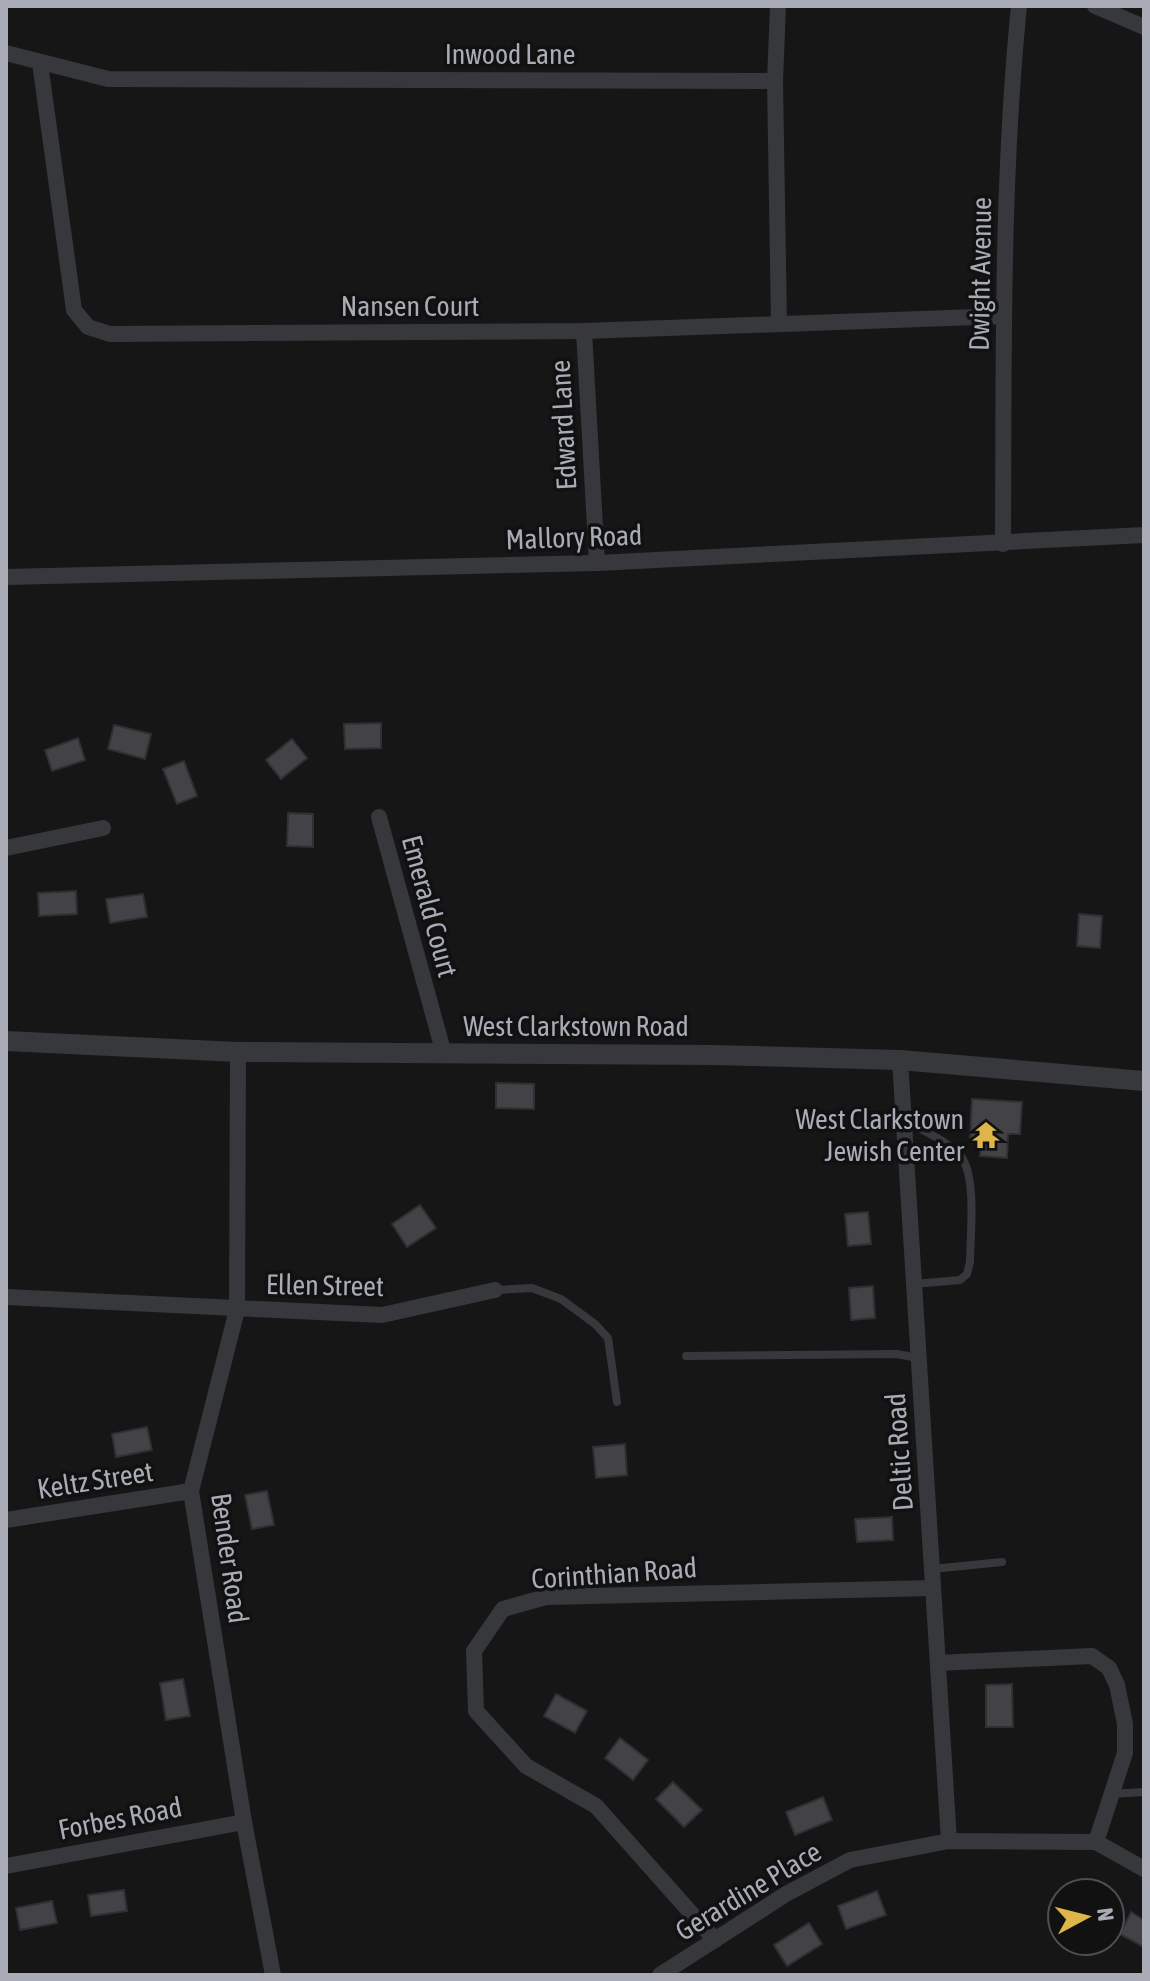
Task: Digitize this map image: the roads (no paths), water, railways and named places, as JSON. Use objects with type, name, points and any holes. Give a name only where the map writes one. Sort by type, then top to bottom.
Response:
[{"type":"street","points":[[778,6],[775,81],[779,323]]},
{"type":"street","name":"Dwight Avenue","points":[[1003,544],[1004,316],[1011,90],[1019,6]]},
{"type":"street","points":[[1095,6],[1144,27]]},
{"type":"street","name":"Inwood Lane","points":[[6,53],[108,79],[775,81]]},
{"type":"street","name":"Nansen Court","points":[[40,63],[74,310],[88,327],[110,334],[584,331],[1004,316]]},
{"type":"street","name":"Edward Lane","points":[[584,331],[597,563]]},
{"type":"street","name":"Mallory Road","points":[[6,577],[597,563],[1144,535]]},
{"type":"street","name":"Emerald Court","points":[[379,817],[444,1054]]},
{"type":"street","points":[[6,848],[103,828]]},
{"type":"street","name":"West Clarkstown Road","points":[[6,1041],[238,1052],[713,1055],[900,1060],[1144,1081]]},
{"type":"street","name":"Bender Road","points":[[238,1052],[237,1310],[191,1491],[244,1822],[273,1975]]},
{"type":"street","name":"Deltic Road","points":[[900,1060],[949,1841]]},
{"type":"street","name":"Ellen Street","points":[[6,1297],[382,1315],[495,1290]]},
{"type":"street","name":"Keltz Street","points":[[6,1520],[191,1491]]},
{"type":"street","name":"Corinthian Road","points":[[715,1940],[596,1806],[526,1766],[476,1711],[474,1651],[503,1609],[546,1597],[933,1588]]},
{"type":"street","points":[[938,1663],[1092,1656],[1109,1668],[1117,1685],[1125,1724],[1125,1753],[1096,1842]]},
{"type":"street","name":"Forbes Road","points":[[6,1866],[244,1822]]},
{"type":"street","name":"Gerardine Place","points":[[660,1975],[786,1894],[850,1860],[949,1841],[1096,1842],[1144,1869]]},
{"type":"lane","points":[[904,1120],[960,1154],[970,1187],[970,1262],[967,1274],[960,1280],[914,1284]]},
{"type":"lane","name":"Ellen Street","points":[[495,1290],[532,1288],[561,1299],[595,1324],[608,1338],[617,1402]]},
{"type":"lane","points":[[686,1356],[897,1354],[919,1359]]},
{"type":"lane","points":[[932,1569],[1002,1562]]},
{"type":"lane","points":[[1110,1794],[1144,1792]]},
{"type":"place","name":"West Clarkstown Jewish Center","points":[[986,1135]]}]
